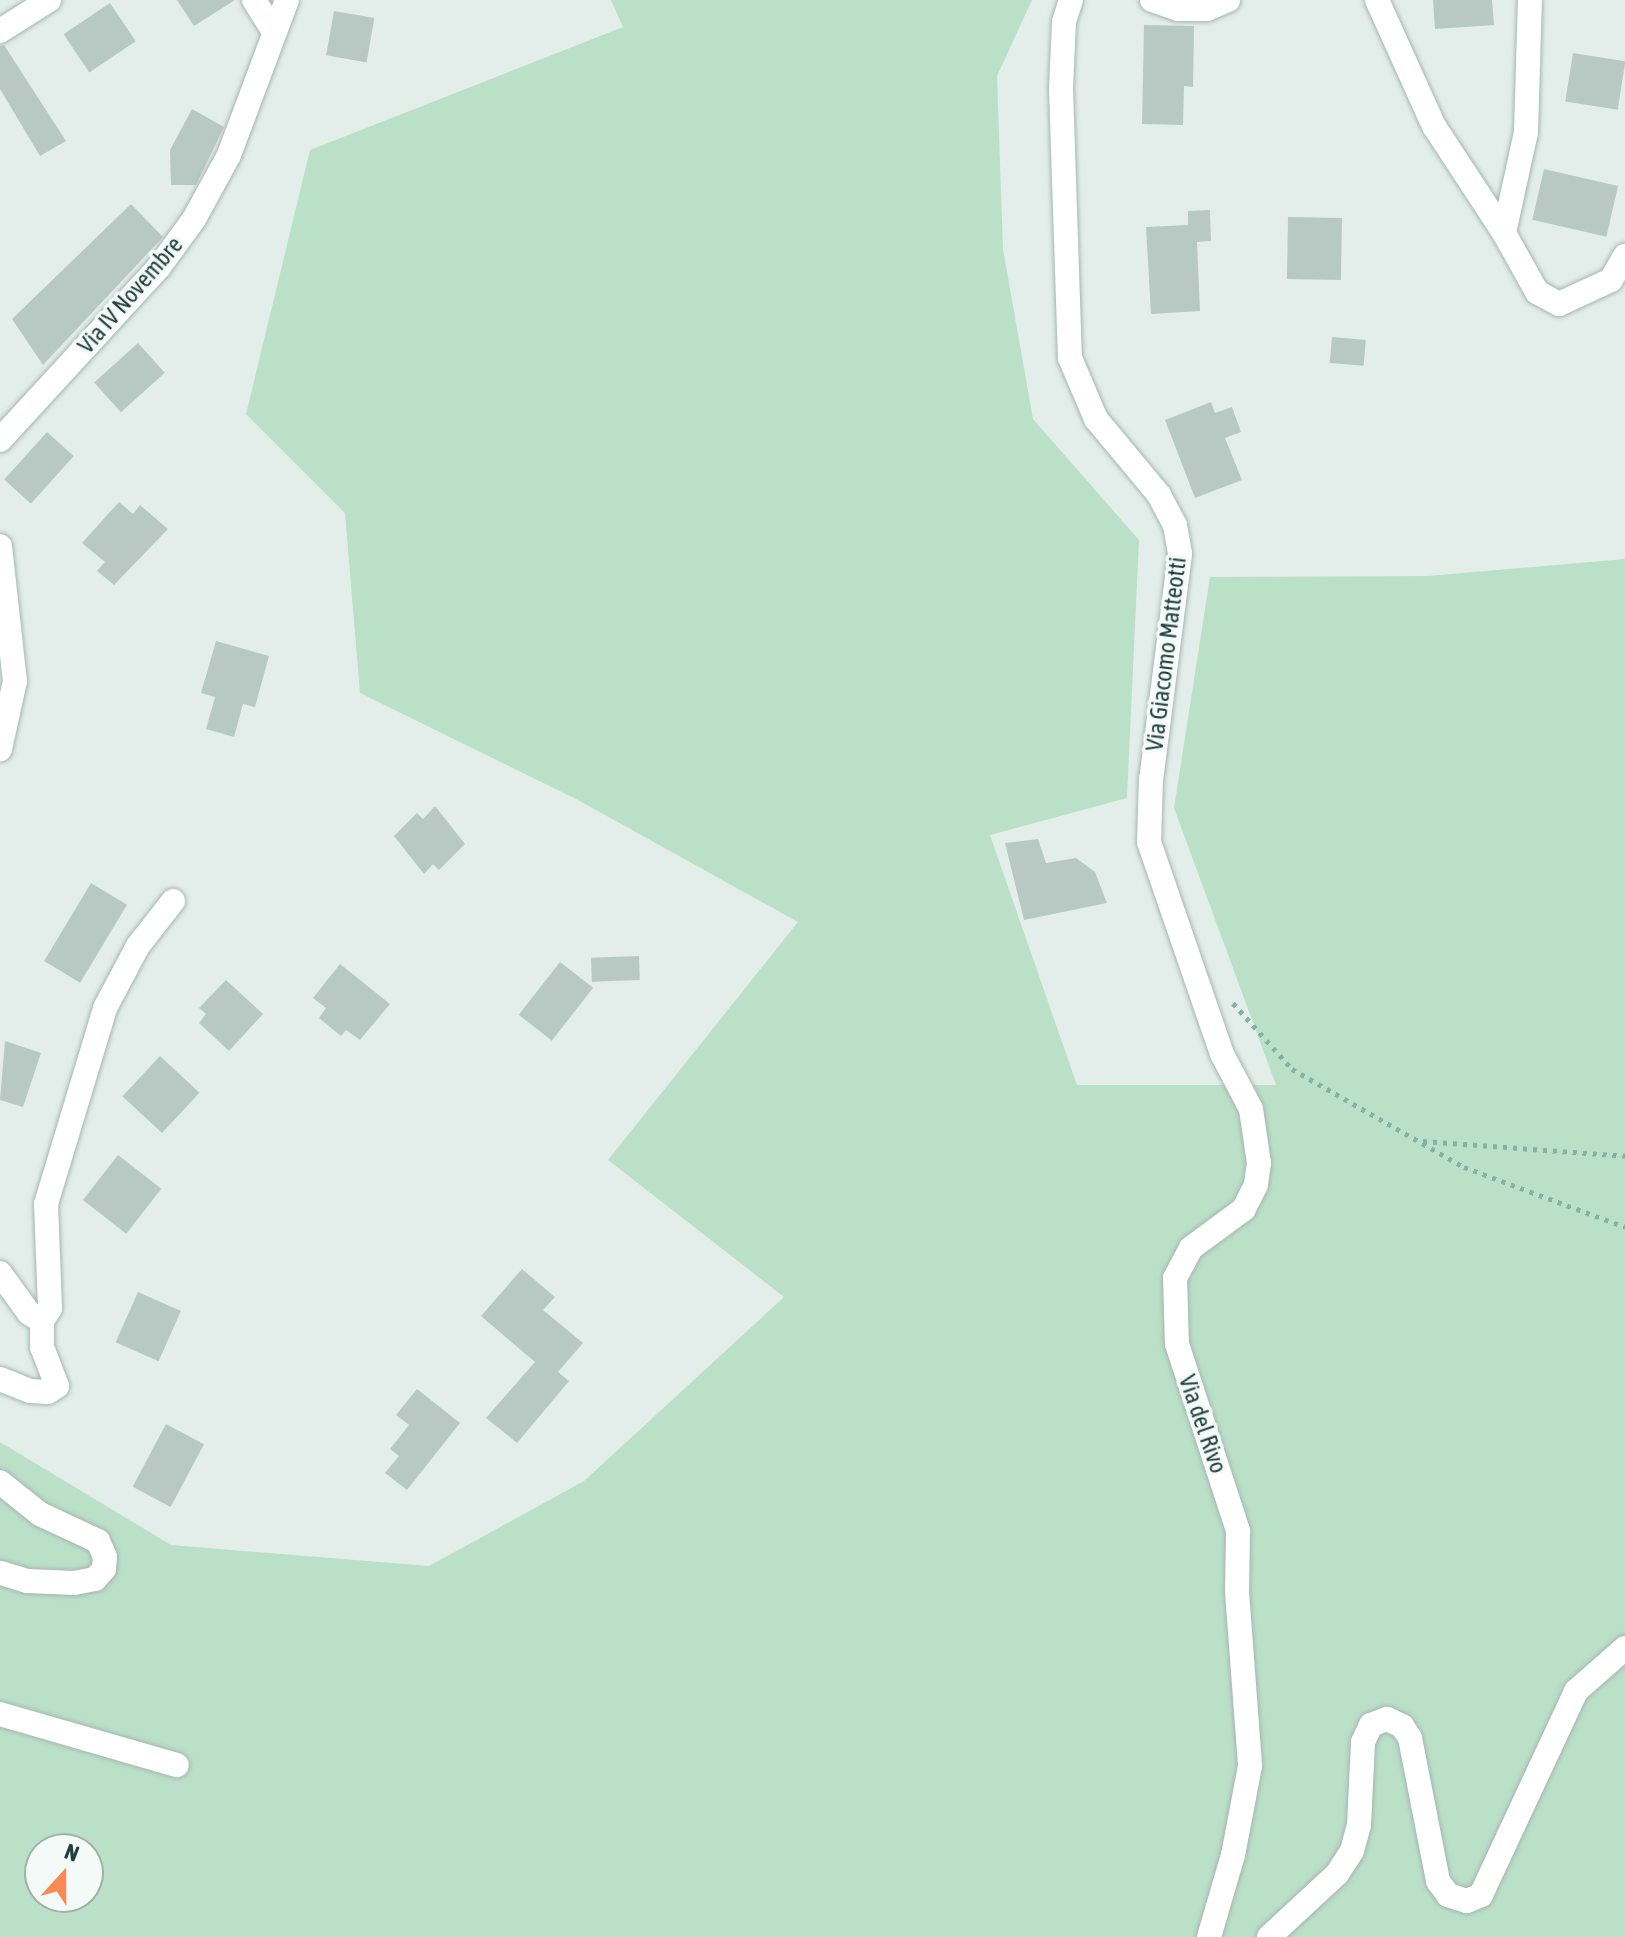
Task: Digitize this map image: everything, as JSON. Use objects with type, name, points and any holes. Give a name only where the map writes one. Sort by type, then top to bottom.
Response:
[{"type":"street","points":[[0,31],[49,0]]},
{"type":"street","points":[[254,0],[273,31]]},
{"type":"street","name":"Via IV Novembre","points":[[0,440],[159,267],[194,219],[229,155],[287,0]]},
{"type":"street","name":"Via Giacomo Matteotti","points":[[1071,0],[1064,22],[1061,89],[1070,358],[1096,419],[1159,495],[1175,525],[1180,554],[1151,779],[1149,842],[1188,951]]},
{"type":"street","points":[[1152,0],[1193,9],[1228,0]]},
{"type":"street","points":[[1377,0],[1434,126],[1504,233],[1537,292],[1559,304],[1611,280],[1625,256]]},
{"type":"street","points":[[1504,233],[1526,132],[1530,0]]},
{"type":"street","points":[[0,546],[15,681],[0,749]]},
{"type":"street","points":[[0,1379],[30,1391],[48,1392],[57,1386],[42,1347],[42,1321],[50,1308],[46,1204],[105,1008],[138,946],[173,901]]},
{"type":"street","name":"Via del Rivo","points":[[1188,951],[1222,1054],[1251,1109],[1259,1163],[1256,1185],[1244,1209],[1191,1248],[1175,1278],[1177,1344],[1238,1531],[1237,1592],[1250,1766],[1233,1855],[1209,1937]]},
{"type":"street","points":[[0,1273],[29,1313],[42,1321]]},
{"type":"street","points":[[0,1482],[40,1514],[98,1541],[105,1557],[104,1569],[95,1579],[75,1583],[27,1581],[0,1573]]},
{"type":"street","points":[[1269,1937],[1337,1874],[1352,1851],[1359,1825],[1363,1742],[1371,1725],[1387,1719],[1402,1726],[1410,1738],[1438,1881],[1448,1895],[1467,1901],[1481,1895],[1576,1691],[1625,1648]]},
{"type":"street","points":[[0,1714],[177,1765]]},
{"type":"path","points":[[1229,998],[1292,1069],[1464,1167],[1625,1227]]},
{"type":"path","points":[[1419,1141],[1625,1156]]},
{"type":"green space","points":[[611,0],[1032,0],[997,76],[1003,249],[1033,419],[1139,540],[1127,798],[990,835],[1077,1085],[1276,1085],[1174,808],[1210,577],[1428,576],[1625,559],[1625,1937],[0,1937],[0,1442],[171,1545],[429,1566],[584,1481],[784,1297],[608,1160],[798,922],[578,800],[360,693],[345,513],[246,414],[310,150],[623,27]]},
{"type":"building","points":[[177,0],[235,0],[194,26]]},
{"type":"building","points":[[1433,0],[1492,0],[1494,25],[1435,29]]},
{"type":"building","points":[[110,3],[136,41],[89,72],[64,34]]},
{"type":"building","points":[[334,11],[374,18],[367,62],[326,55]]},
{"type":"building","points":[[1144,25],[1194,26],[1193,87],[1184,86],[1183,125],[1142,124]]},
{"type":"building","points":[[4,45],[66,141],[40,156],[0,89],[0,46]]},
{"type":"building","points":[[1573,53],[1625,61],[1618,110],[1565,101]]},
{"type":"building","points":[[192,109],[224,127],[196,185],[171,185],[170,150]]},
{"type":"building","points":[[1544,169],[1618,186],[1606,237],[1532,220]]},
{"type":"building","points":[[131,204],[163,237],[43,365],[12,319]]},
{"type":"building","points":[[1210,210],[1211,241],[1197,242],[1200,311],[1151,314],[1146,227],[1188,225],[1188,211]]},
{"type":"building","points":[[1288,217],[1342,218],[1341,280],[1287,279]]},
{"type":"building","points":[[1332,337],[1366,340],[1364,366],[1330,363]]},
{"type":"building","points":[[138,343],[165,373],[121,412],[94,382]]},
{"type":"building","points":[[1211,402],[1215,413],[1232,407],[1241,432],[1225,438],[1242,480],[1195,498],[1165,420]]},
{"type":"building","points":[[47,432],[74,456],[31,504],[4,480]]},
{"type":"building","points":[[119,502],[133,514],[140,505],[168,529],[114,585],[97,571],[105,562],[82,543]]},
{"type":"building","points":[[216,641],[269,656],[255,707],[243,704],[234,737],[206,729],[215,697],[201,693]]},
{"type":"building","points":[[435,806],[465,844],[439,870],[433,864],[424,874],[394,836],[417,813],[423,819]]},
{"type":"building","points":[[1038,839],[1046,863],[1076,858],[1095,872],[1107,903],[1024,920],[1005,843]]},
{"type":"building","points":[[91,883],[127,905],[80,983],[44,961]]},
{"type":"building","points":[[639,956],[640,980],[592,982],[591,958]]},
{"type":"building","points":[[560,962],[593,988],[552,1041],[519,1015]]},
{"type":"building","points":[[340,964],[390,1004],[360,1040],[346,1030],[341,1036],[319,1018],[326,1008],[313,998]]},
{"type":"building","points":[[226,980],[263,1014],[229,1051],[199,1023],[206,1014],[199,1008]]},
{"type":"building","points":[[5,1041],[41,1053],[23,1107],[0,1100]]},
{"type":"building","points":[[160,1056],[199,1093],[162,1133],[122,1096]]},
{"type":"building","points":[[118,1155],[161,1189],[126,1234],[83,1200]]},
{"type":"building","points":[[522,1269],[555,1297],[543,1310],[583,1343],[558,1372],[569,1381],[517,1443],[486,1418],[535,1362],[481,1316]]},
{"type":"building","points":[[138,1292],[181,1311],[159,1361],[116,1342]]},
{"type":"building","points":[[417,1389],[460,1423],[407,1490],[385,1473],[399,1456],[390,1449],[409,1425],[396,1415]]},
{"type":"building","points":[[166,1424],[204,1444],[171,1507],[133,1487]]}]
